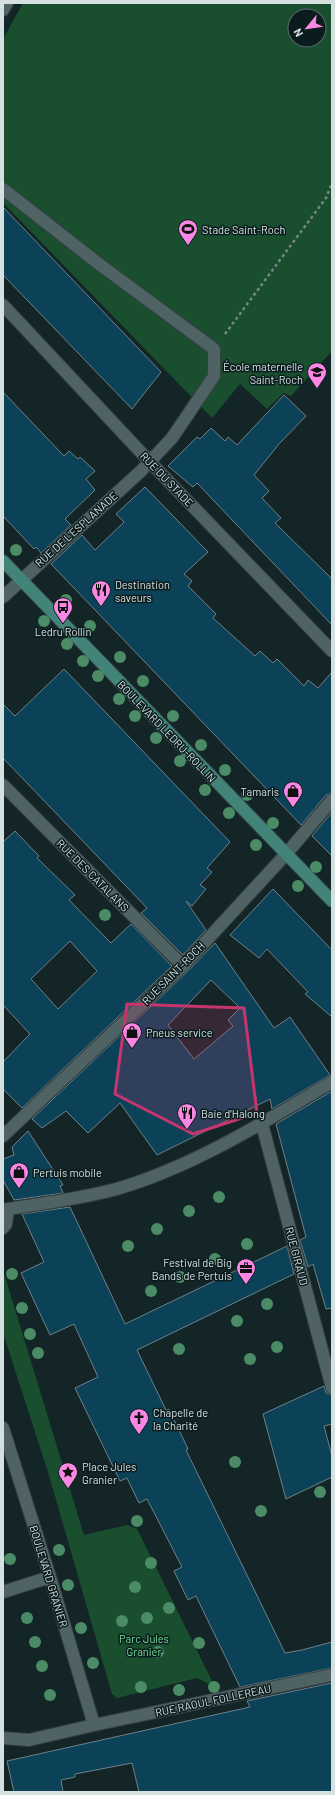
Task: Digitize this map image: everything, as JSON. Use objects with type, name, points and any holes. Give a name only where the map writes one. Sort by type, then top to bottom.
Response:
[{"type":"main road","name":"BOULEVARD LEDRU-ROLLIN","points":[[3,561],[332,901]]},
{"type":"street","points":[[3,10],[7,3]]},
{"type":"street","points":[[3,189],[99,264],[214,349]]},
{"type":"street","name":"RUE DU STADE","points":[[3,306],[150,462],[332,651]]},
{"type":"street","name":"RUE DE L'ESPLANADE","points":[[3,597],[150,462],[172,438],[214,376],[214,349]]},
{"type":"street","name":"RUE DES CATALANS","points":[[3,785],[183,966]]},
{"type":"street","name":"RUE SAINT-ROCH","points":[[3,1136],[183,966],[287,853],[332,800]]},
{"type":"street","points":[[3,1228],[6,1224],[5,1209],[94,1195],[144,1180],[189,1161],[262,1124],[332,1082]]},
{"type":"street","name":"RUE GIRAUD","points":[[262,1124],[332,1388]]},
{"type":"street","name":"BOULEVARD GRANIER","points":[[3,1428],[50,1576],[94,1725]]},
{"type":"street","points":[[3,1592],[50,1576]]},
{"type":"street","name":"RUE RAOUL FOLLEREAU","points":[[94,1725],[332,1675]]},
{"type":"street","points":[[3,1738],[28,1740],[94,1725]]},
{"type":"path","points":[[214,349],[326,198],[332,183]]},
{"type":"highlighted area","points":[[127,1004],[244,1008],[257,1113],[193,1134],[115,1094]]},
{"type":"green space","name":"Stade Saint-Roch","points":[[23,3],[332,3],[332,351],[291,396],[284,393],[267,409],[240,384],[212,418],[3,203],[3,39]]},
{"type":"green space","name":"Parc Jules Granier","points":[[3,1270],[84,1535],[127,1525],[137,1529],[215,1687],[197,1678],[117,1698],[112,1694],[48,1472],[3,1333]]},
{"type":"building","points":[[3,207],[161,372],[132,409],[3,275]]},
{"type":"building","points":[[3,392],[64,456],[69,451],[78,459],[80,457],[95,471],[86,479],[95,490],[65,519],[71,525],[41,553],[36,547],[34,549],[3,516]]},
{"type":"building","points":[[284,395],[306,416],[279,444],[254,475],[269,491],[262,498],[281,518],[275,523],[332,579],[332,625],[197,483],[193,487],[168,466],[197,437],[200,439],[211,428],[225,441],[228,437],[237,445]]},
{"type":"building","points":[[145,487],[208,552],[184,574],[192,581],[188,586],[216,614],[213,618],[255,656],[260,651],[273,663],[277,659],[304,686],[308,680],[318,688],[332,672],[332,793],[326,795],[301,825],[51,564],[82,535],[95,550],[124,522],[116,514]]},
{"type":"building","points":[[64,669],[230,842],[207,868],[212,872],[200,885],[206,889],[192,906],[186,901],[206,930],[183,955],[141,913],[147,908],[3,758],[3,704],[15,716]]},
{"type":"building","points":[[332,812],[332,856],[312,836]]},
{"type":"building","points":[[15,831],[39,856],[37,858],[75,895],[69,900],[111,943],[131,924],[172,966],[22,1108],[3,1089],[3,1062],[30,1034],[3,1005],[3,842]],"holes":[[[70,941],[97,971],[58,1009],[31,979]]]},
{"type":"building","points":[[273,889],[332,950],[332,1017],[305,994],[308,992],[267,949],[259,958],[230,935]]},
{"type":"building","points":[[215,943],[274,1028],[290,1017],[330,1075],[272,1109],[270,1099],[157,1155],[120,1103],[88,1133],[66,1111],[42,1128],[32,1119],[188,971]],"holes":[[[211,980],[240,1008],[228,1020],[233,1026],[194,1059],[168,1025]]]},
{"type":"building","points":[[332,1091],[332,1308],[326,1309],[313,1264],[308,1267],[300,1240],[306,1237],[276,1124]]},
{"type":"building","points":[[28,1131],[63,1185],[60,1186],[63,1193],[14,1200],[3,1180],[3,1159],[14,1155],[12,1147]]},
{"type":"building","points":[[70,1207],[125,1324],[287,1246],[294,1274],[137,1350],[166,1410],[169,1409],[188,1449],[186,1450],[285,1653],[332,1642],[332,1668],[240,1687],[196,1596],[188,1600],[174,1571],[182,1567],[147,1499],[139,1503],[127,1478],[120,1481],[75,1388],[98,1377],[74,1324],[50,1335],[21,1273],[44,1262],[22,1214]]},
{"type":"building","points":[[324,1386],[326,1393],[332,1395],[332,1424],[324,1426],[332,1456],[332,1477],[286,1499],[263,1414]]},
{"type":"building","points":[[332,1683],[332,1792],[139,1792],[132,1763],[75,1774],[75,1777],[61,1780],[63,1792],[14,1792],[7,1761],[250,1707],[247,1701]]},
{"type":"place","name":"Stade Saint-Roch","points":[[188,246]]},
{"type":"place","name":"École maternelle Saint-Roch","points":[[317,389]]},
{"type":"place","name":"Destination saveurs","points":[[101,607]]},
{"type":"place","name":"Ledru Rollin","points":[[63,624]]},
{"type":"place","name":"Tamaris","points":[[293,808]]},
{"type":"place","name":"Pneus service","points":[[132,1049]]},
{"type":"place","name":"Baie d'Halong","points":[[187,1130]]},
{"type":"place","name":"Pertuis mobile","points":[[19,1189]]},
{"type":"place","name":"Festival de Big Bands de Pertuis","points":[[246,1285]]},
{"type":"place","name":"Chapelle de la Charité","points":[[139,1435]]},
{"type":"place","name":"Place Jules Granier","points":[[68,1489]]}]
